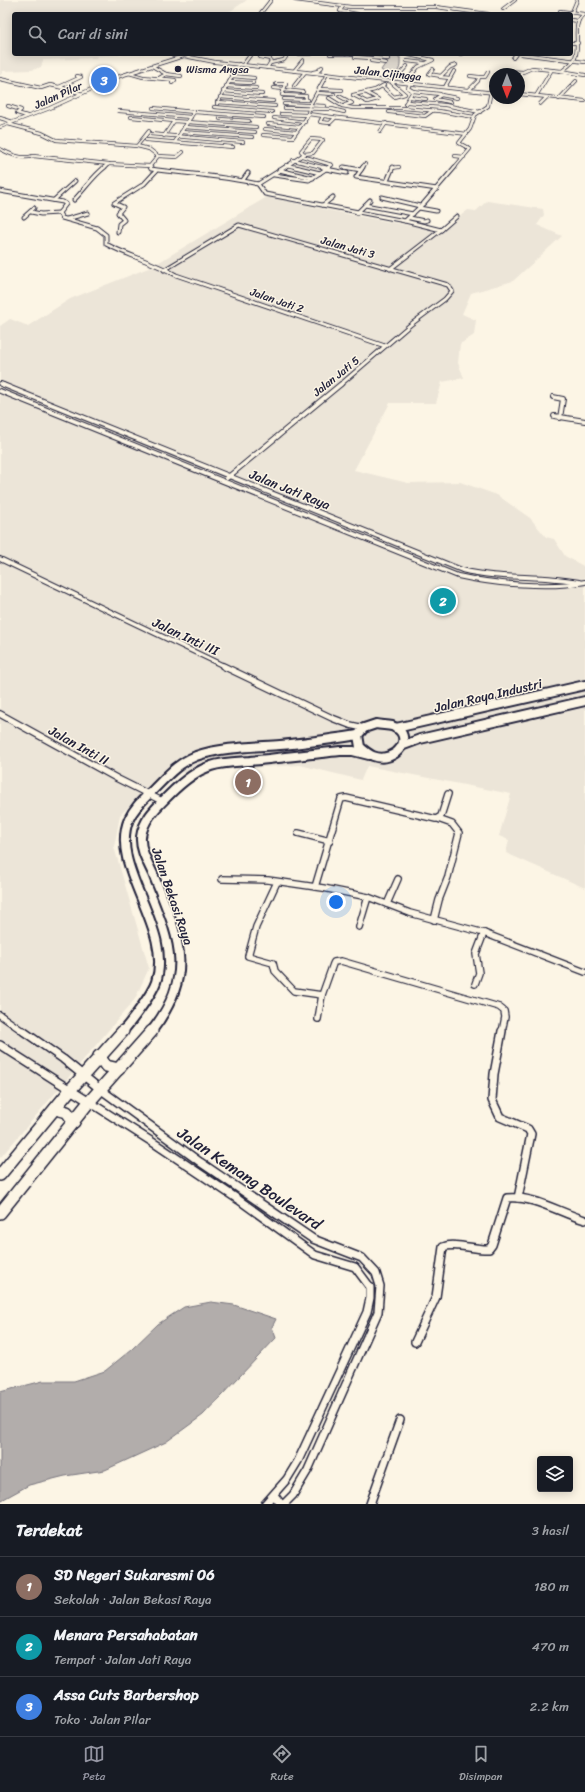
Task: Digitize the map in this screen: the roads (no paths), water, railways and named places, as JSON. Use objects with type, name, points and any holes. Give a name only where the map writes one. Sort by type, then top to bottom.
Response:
[{"type":"main road","name":"Jalan Raya Industri","points":[[396,728],[585,685]]},
{"type":"main road","name":"Jalan Raya Industri","points":[[404,745],[420,738],[585,701]]},
{"type":"main road","points":[[0,1175],[71,1089],[131,1022],[156,983],[159,968],[158,942],[125,854],[124,844],[124,833],[128,820],[149,794],[185,761],[202,755],[230,750],[330,740],[358,735],[364,728],[376,724],[384,724],[396,728],[404,739],[404,745],[396,754],[376,757],[369,755],[360,747],[358,735]]},
{"type":"main road","name":"Jalan Bekasi Raya","points":[[0,1213],[100,1089],[161,1020],[172,1001],[180,972],[180,958],[175,935],[141,840],[145,822],[162,801],[193,774],[204,767],[217,764],[340,751],[353,751],[369,755]]},
{"type":"main road","points":[[100,1056],[106,1066],[119,1069]]},
{"type":"main road","points":[[55,1109],[68,1111],[74,1122]]},
{"type":"street","points":[[262,12],[271,0]]},
{"type":"street","points":[[294,0],[343,6],[442,8],[467,12]]},
{"type":"street","points":[[503,9],[515,0]]},
{"type":"street","points":[[560,11],[572,12],[577,0]]},
{"type":"street","points":[[343,6],[340,11],[346,12]]},
{"type":"street","points":[[439,12],[442,8]]},
{"type":"street","points":[[573,12],[585,14]]},
{"type":"street","points":[[561,71],[574,61],[578,43],[576,29],[578,21],[582,15],[585,14]]},
{"type":"street","points":[[573,20],[578,21]]},
{"type":"street","points":[[573,43],[578,43]]},
{"type":"street","name":"Jalan Cijingga","points":[[184,56],[215,62],[489,92]]},
{"type":"street","name":"Jalan Pilar","points":[[0,126],[28,116],[129,73],[184,56]]},
{"type":"street","points":[[243,65],[250,56]]},
{"type":"street","points":[[355,56],[357,58],[388,59]]},
{"type":"street","points":[[409,78],[418,67],[433,59],[415,56]]},
{"type":"street","points":[[536,56],[585,62]]},
{"type":"street","points":[[260,57],[270,59],[271,63]]},
{"type":"street","points":[[267,68],[271,63],[284,60],[286,57]]},
{"type":"street","points":[[369,59],[386,64]]},
{"type":"street","points":[[294,71],[303,60]]},
{"type":"street","points":[[407,61],[425,63]]},
{"type":"street","points":[[211,113],[239,64]]},
{"type":"street","points":[[441,76],[450,67],[456,65]]},
{"type":"street","points":[[152,66],[166,74],[181,76]]},
{"type":"street","points":[[397,78],[407,66],[418,67]]},
{"type":"street","points":[[311,72],[318,71],[322,67]]},
{"type":"street","points":[[525,71],[532,68],[585,75]]},
{"type":"street","points":[[525,78],[532,68]]},
{"type":"street","points":[[434,69],[429,74],[450,78]]},
{"type":"street","points":[[445,87],[454,71]]},
{"type":"street","points":[[536,96],[551,71]]},
{"type":"street","points":[[294,86],[305,72]]},
{"type":"street","points":[[470,76],[484,77],[488,72]]},
{"type":"street","points":[[129,73],[143,77],[175,80],[172,83]]},
{"type":"street","points":[[159,78],[166,74]]},
{"type":"street","points":[[263,135],[292,138],[308,115],[310,105],[327,74]]},
{"type":"street","points":[[59,87],[81,77],[77,76]]},
{"type":"street","points":[[232,76],[254,78]]},
{"type":"street","points":[[469,90],[478,81],[479,77]]},
{"type":"street","points":[[0,79],[42,88],[50,85],[80,93]]},
{"type":"street","points":[[364,92],[378,99],[367,102],[354,95],[396,81]]},
{"type":"street","points":[[559,99],[576,81]]},
{"type":"street","points":[[229,82],[253,83]]},
{"type":"street","points":[[382,86],[394,97],[405,94],[392,83]]},
{"type":"street","points":[[410,83],[408,88],[413,91],[457,98]]},
{"type":"street","points":[[276,84],[286,84],[282,95],[306,96],[306,100]]},
{"type":"street","points":[[226,86],[256,88]]},
{"type":"street","points":[[273,88],[303,92]]},
{"type":"street","points":[[319,89],[342,90]]},
{"type":"street","points":[[224,91],[262,94]]},
{"type":"street","points":[[400,113],[413,91]]},
{"type":"street","points":[[317,93],[334,94]]},
{"type":"street","points":[[441,95],[435,100],[455,103]]},
{"type":"street","points":[[525,95],[585,101]]},
{"type":"street","points":[[339,96],[352,103],[342,106]]},
{"type":"street","points":[[220,97],[273,100]]},
{"type":"street","points":[[410,97],[426,99]]},
{"type":"street","points":[[540,104],[547,97]]},
{"type":"street","points":[[328,98],[342,106],[355,108],[379,105],[439,111],[474,117]]},
{"type":"street","points":[[284,99],[313,100]]},
{"type":"street","points":[[218,102],[275,106]]},
{"type":"street","points":[[407,102],[443,105],[480,112]]},
{"type":"street","points":[[284,104],[325,106]]},
{"type":"street","points":[[454,144],[459,143],[467,134],[474,117],[490,104]]},
{"type":"street","points":[[439,111],[443,105]]},
{"type":"street","points":[[8,106],[21,110],[17,113],[28,116]]},
{"type":"street","points":[[214,107],[272,112]]},
{"type":"street","points":[[153,108],[264,117]]},
{"type":"street","points":[[286,114],[286,109],[330,109],[344,112]]},
{"type":"street","points":[[119,111],[191,117]]},
{"type":"street","points":[[389,112],[425,116],[432,111]]},
{"type":"street","points":[[175,142],[194,112]]},
{"type":"street","points":[[217,124],[223,114]]},
{"type":"street","points":[[281,114],[323,116],[386,123],[423,130],[467,134]]},
{"type":"street","points":[[246,126],[252,116]]},
{"type":"street","points":[[323,116],[320,122],[330,123],[335,118]]},
{"type":"street","points":[[131,117],[256,127]]},
{"type":"street","points":[[0,118],[13,122]]},
{"type":"street","points":[[274,118],[304,122]]},
{"type":"street","points":[[220,119],[249,121]]},
{"type":"street","points":[[276,136],[285,120]]},
{"type":"street","points":[[164,136],[174,121]]},
{"type":"street","points":[[380,132],[386,123]]},
{"type":"street","points":[[8,124],[42,133],[56,140],[137,146],[149,149],[158,156],[177,157],[183,152]]},
{"type":"street","points":[[268,124],[300,127]]},
{"type":"street","points":[[184,127],[255,132]]},
{"type":"street","points":[[265,129],[296,132]]},
{"type":"street","points":[[181,132],[252,137]]},
{"type":"street","points":[[137,146],[150,133],[164,136],[243,142]]},
{"type":"street","points":[[258,184],[274,175],[302,154],[313,153],[323,140],[311,139],[301,150],[302,154]]},
{"type":"street","points":[[146,140],[233,146]]},
{"type":"street","points":[[406,221],[437,189],[454,167],[470,150],[459,143]]},
{"type":"street","points":[[0,149],[13,155],[27,158],[33,156],[109,164],[150,166],[150,169],[156,170],[243,180],[258,184],[265,194],[357,213],[406,221],[442,230]]},
{"type":"street","points":[[302,154],[331,164]]},
{"type":"street","points":[[150,166],[158,156]]},
{"type":"street","points":[[455,156],[464,157]]},
{"type":"street","points":[[294,160],[347,173]]},
{"type":"street","points":[[274,175],[305,180],[313,178],[331,164],[336,162]]},
{"type":"street","points":[[74,200],[90,185],[97,173],[109,164]]},
{"type":"street","points":[[365,164],[356,177],[437,189]]},
{"type":"street","points":[[286,165],[320,173]]},
{"type":"street","points":[[343,167],[360,170]]},
{"type":"street","points":[[387,181],[393,167],[399,167]]},
{"type":"street","points":[[118,232],[120,224],[124,220],[118,213],[123,207],[114,204],[144,184],[156,170]]},
{"type":"street","points":[[280,170],[313,178]]},
{"type":"street","points":[[243,180],[248,173]]},
{"type":"street","points":[[54,200],[75,181]]},
{"type":"street","points":[[0,191],[54,200],[66,204],[59,213],[41,214],[31,212]]},
{"type":"street","points":[[323,205],[333,197]]},
{"type":"street","points":[[382,197],[436,212]]},
{"type":"street","points":[[357,213],[370,200]]},
{"type":"street","points":[[344,210],[349,205]]},
{"type":"street","points":[[365,205],[413,214]]},
{"type":"street","points":[[24,217],[34,208]]},
{"type":"street","points":[[59,213],[64,219],[82,216],[88,212]]},
{"type":"street","points":[[390,269],[442,230],[457,216]]},
{"type":"street","points":[[410,218],[424,221],[427,220]]},
{"type":"street","name":"Jalan Jati 2","points":[[64,219],[97,228],[104,233],[105,242],[107,245],[160,266],[164,270],[176,275],[385,346]]},
{"type":"street","name":"Jalan Jati 3","points":[[164,270],[239,225],[448,285],[451,288]]},
{"type":"street","name":"Jalan Jati 5","points":[[223,482],[297,419],[356,372],[385,346],[445,299],[452,291],[451,288]]},
{"type":"street","name":"Jalan Jati Raya","points":[[0,384],[462,570],[485,576],[563,578],[585,582]]},
{"type":"street","name":"Jalan Jati Raya","points":[[0,391],[458,576],[486,582],[569,585],[580,582]]},
{"type":"street","points":[[553,397],[563,399],[560,418]]},
{"type":"street","points":[[554,416],[585,421]]},
{"type":"street","points":[[133,446],[140,440]]},
{"type":"street","name":"Jalan Inti III","points":[[0,559],[332,718],[350,725],[364,728]]},
{"type":"street","points":[[508,577],[510,583]]},
{"type":"street","name":"Jalan Inti II","points":[[0,714],[162,801]]},
{"type":"street","points":[[438,819],[441,816],[448,794]]},
{"type":"street","points":[[315,887],[330,841],[336,812],[341,799],[343,798],[438,819],[452,824],[459,833],[448,877],[439,900],[434,920]]},
{"type":"street","points":[[298,833],[330,841]]},
{"type":"street","points":[[222,879],[268,880],[368,897],[410,913],[484,933],[585,972]]},
{"type":"street","points":[[388,904],[398,879]]},
{"type":"street","points":[[277,882],[256,928],[248,956],[273,963],[275,971],[294,991],[322,995]]},
{"type":"street","points":[[359,927],[368,897]]},
{"type":"street","points":[[475,984],[478,973],[476,954],[484,933]]},
{"type":"street","points":[[318,1019],[322,995],[333,964],[334,962],[341,961],[450,994],[500,1007],[504,1011],[505,1018],[491,1098],[500,1117],[528,1129],[531,1134],[518,1198]]},
{"type":"street","name":"Jalan Kemang Boulevard","points":[[0,1015],[200,1162],[313,1239],[362,1258],[376,1273],[380,1286],[378,1312],[308,1470],[293,1495],[284,1504]]},
{"type":"street","name":"Jalan Kemang Boulevard","points":[[0,1045],[157,1145],[315,1255],[355,1267],[370,1287],[370,1298],[364,1319],[301,1455],[287,1479],[265,1504]]},
{"type":"street","points":[[415,1342],[436,1297],[444,1246],[448,1245],[486,1250],[489,1249],[492,1245],[507,1198],[511,1196],[585,1220]]},
{"type":"street","points":[[370,1504],[400,1420]]},
{"type":"street","points":[[274,1495],[281,1504]]},
{"type":"place","name":"Wisma Angsa","points":[[178,69]]},
{"type":"place","name":"Assa Cuts Barbershop","points":[[104,80]]},
{"type":"place","name":"Menara Persahabatan","points":[[443,601]]},
{"type":"place","name":"SD Negeri Sukaresmi 06","points":[[248,782]]}]
